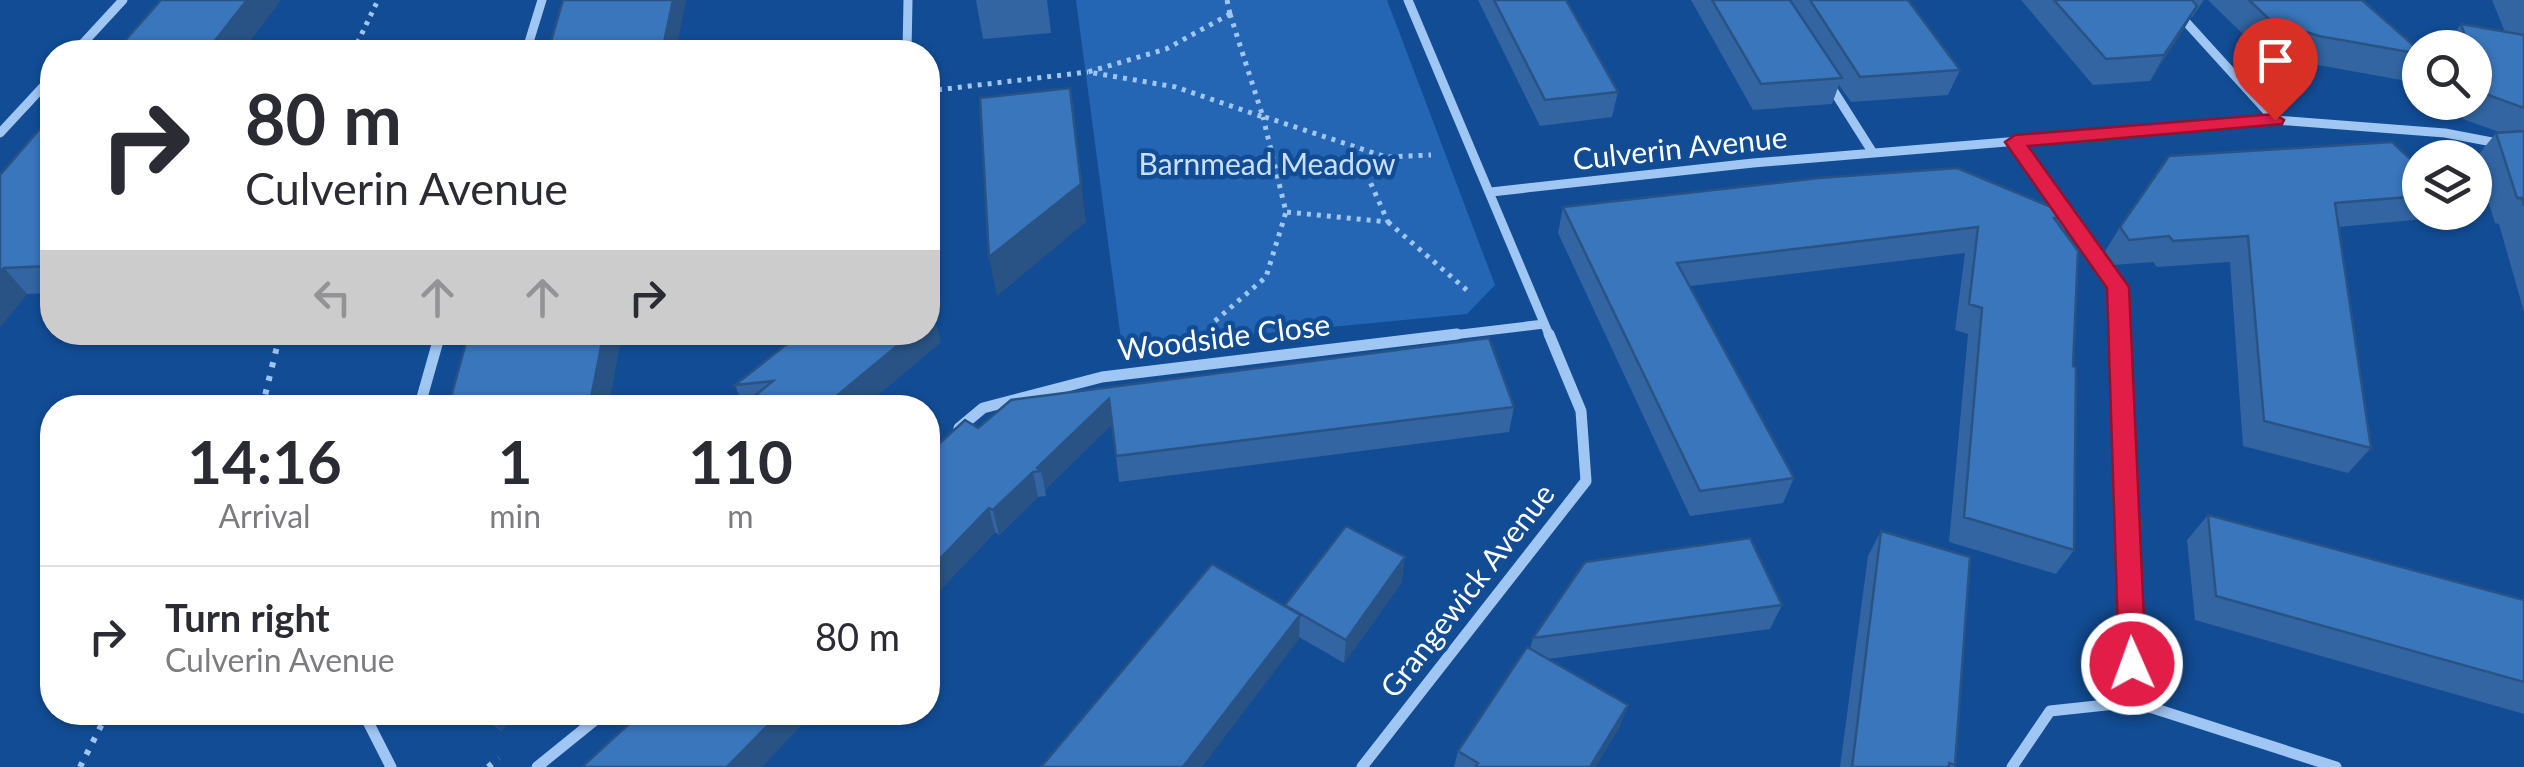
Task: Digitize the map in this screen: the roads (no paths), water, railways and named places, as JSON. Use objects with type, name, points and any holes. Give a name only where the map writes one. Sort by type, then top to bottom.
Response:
[{"type":"street","points":[[86,40],[124,0]]},
{"type":"street","points":[[530,40],[542,0]]},
{"type":"street","points":[[906,40],[908,0]]},
{"type":"street","name":"Grangewick Avenue","points":[[1362,767],[1586,482],[1581,411],[1408,0]]},
{"type":"street","points":[[2166,0],[2275,120]]},
{"type":"street","points":[[1825,76],[1874,153]]},
{"type":"street","points":[[0,133],[40,89]]},
{"type":"street","name":"Culverin Avenue","points":[[1490,192],[1874,153],[2275,120],[2445,133],[2524,148]]},
{"type":"street","points":[[2015,142],[2118,287],[2134,702]]},
{"type":"street","name":"Woodside Close","points":[[942,442],[984,408],[1102,377],[1544,324]]},
{"type":"street","points":[[422,395],[437,345]]},
{"type":"street","points":[[2012,767],[2050,711],[2134,702],[2336,767]]},
{"type":"street","points":[[370,725],[392,767]]},
{"type":"street","points":[[537,767],[589,725]]},
{"type":"park label","name":"Barnmead Meadow","points":[[1267,165]]}]
